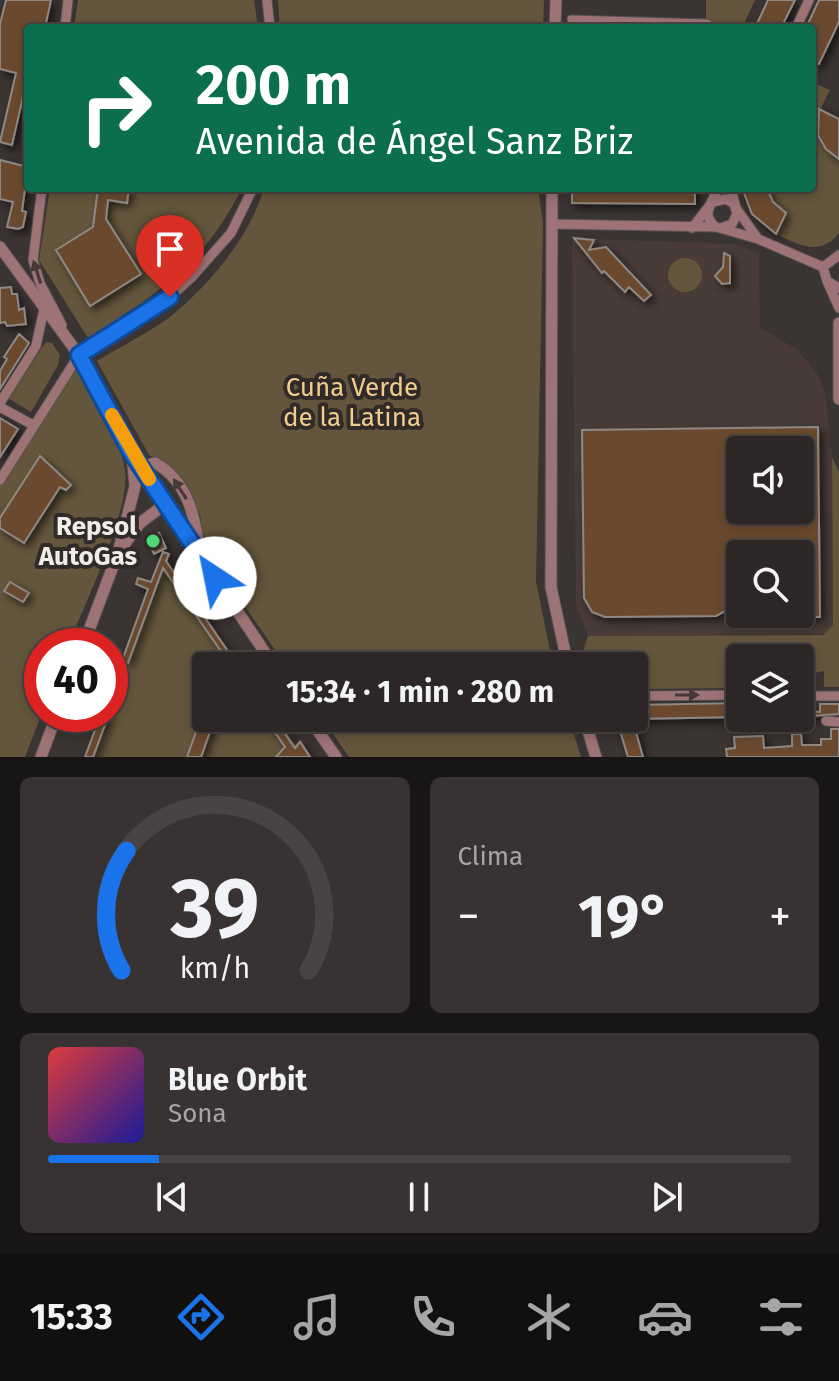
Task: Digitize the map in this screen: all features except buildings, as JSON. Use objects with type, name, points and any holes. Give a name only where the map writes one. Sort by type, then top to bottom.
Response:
[{"type":"street","points":[[65,24],[68,0]]},
{"type":"street","points":[[267,0],[270,24]]},
{"type":"street","points":[[555,24],[556,0]]},
{"type":"street","points":[[798,24],[809,0]]},
{"type":"street","points":[[571,19],[708,24]]},
{"type":"street","points":[[41,192],[33,250],[34,269],[131,452],[265,652]]},
{"type":"street","points":[[0,480],[79,355],[161,303],[191,278],[231,233],[251,192]]},
{"type":"street","points":[[552,192],[551,587],[565,652]]},
{"type":"street","points":[[716,192],[708,215],[719,228]]},
{"type":"street","points":[[719,228],[736,220],[732,192]]},
{"type":"street","points":[[687,228],[710,205],[721,199],[730,201],[758,239]]},
{"type":"street","points":[[551,224],[719,228],[758,239],[823,267]]},
{"type":"street","points":[[0,247],[71,342]]},
{"type":"street","points":[[823,267],[839,255]]},
{"type":"street","points":[[823,267],[839,308]]},
{"type":"street","points":[[827,281],[839,288]]},
{"type":"street","points":[[33,425],[0,405],[36,346],[44,309]]},
{"type":"street","points":[[839,323],[839,399]]},
{"type":"street","points":[[131,452],[135,486]]},
{"type":"street","points":[[141,467],[155,463],[166,469],[183,489],[196,519],[200,556]]},
{"type":"street","points":[[90,628],[118,553],[141,467]]},
{"type":"street","points":[[118,553],[139,524],[165,504]]},
{"type":"street","points":[[648,696],[726,695]]},
{"type":"street","points":[[814,696],[839,696]]},
{"type":"street","points":[[826,721],[839,722]]},
{"type":"street","points":[[41,757],[50,732]]},
{"type":"street","points":[[319,732],[336,757]]},
{"type":"street","points":[[588,732],[596,757]]},
{"type":"shaded area","points":[[572,238],[732,244],[759,253],[760,328],[797,349],[817,373],[825,394],[832,457],[833,625],[827,634],[588,636],[576,605]]},
{"type":"green space","points":[[78,0],[254,0],[257,24],[75,24]]},
{"type":"green space","points":[[278,0],[544,0],[543,24],[280,24]]},
{"type":"green space","points":[[706,0],[755,0],[744,24],[706,24]]},
{"type":"green space","points":[[816,84],[830,90],[821,109],[818,127],[823,144],[839,158],[839,233],[817,247],[801,245],[776,234],[786,213],[773,202],[769,192],[816,192]]},
{"type":"green space","points":[[49,192],[240,192],[195,258],[158,291],[88,338],[39,260]]},
{"type":"green space","name":"Cuña Verde de la Latina","points":[[263,192],[539,192],[543,224],[536,581],[550,652],[276,652],[206,550],[200,515],[173,469],[149,455],[97,361],[144,334],[186,303],[227,258],[249,224]]},
{"type":"green space","points":[[685,258],[697,263],[702,275],[697,287],[685,292],[673,287],[668,275],[673,263]]},
{"type":"green space","points":[[46,342],[52,343],[60,355],[58,365],[31,412],[8,398]]},
{"type":"green space","points":[[73,364],[117,442],[125,470],[125,487],[114,532],[76,628],[24,628],[24,732],[35,732],[25,757],[0,757],[0,480]]},
{"type":"green space","points":[[832,457],[839,472],[839,687],[824,687],[824,671],[814,673],[814,644],[726,644],[726,688],[648,689],[648,652],[583,651],[588,636],[823,635],[833,625]]},
{"type":"green space","points":[[159,561],[167,561],[230,652],[192,652],[192,732],[287,732],[295,744],[301,740],[312,757],[85,757],[94,732],[128,732],[128,643]]},
{"type":"green space","points":[[332,732],[573,732],[581,757],[349,757]]},
{"type":"slow traffic","points":[[112,415],[149,479]]},
{"type":"place","name":"Repsol AutoGas","points":[[153,541]]},
{"type":"route","points":[[170,297],[79,355],[131,452],[215,578]]}]
